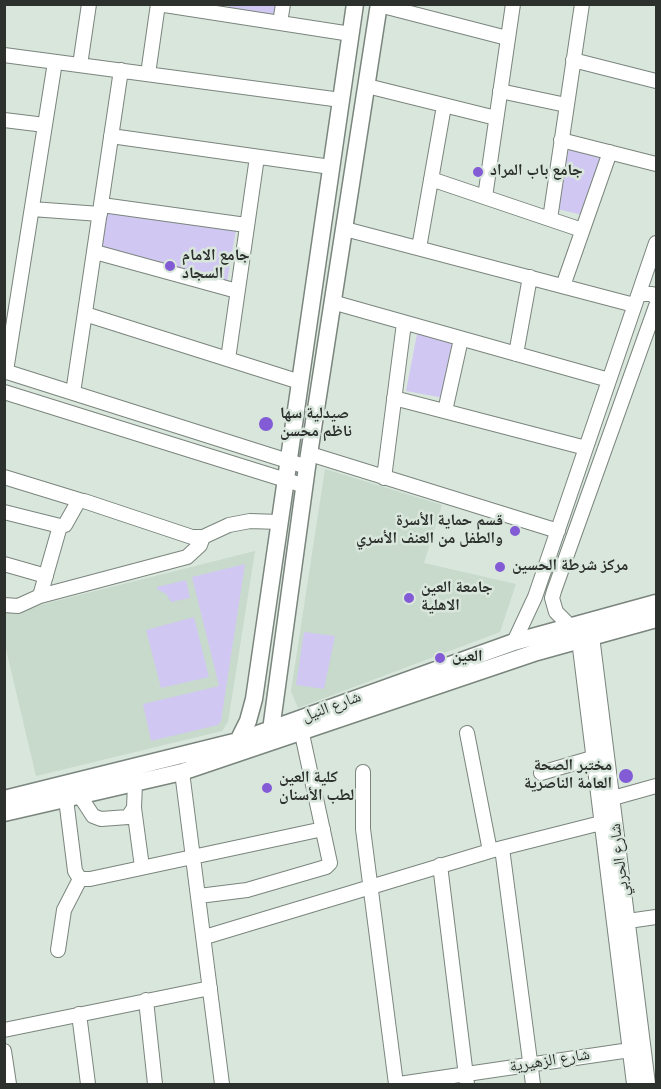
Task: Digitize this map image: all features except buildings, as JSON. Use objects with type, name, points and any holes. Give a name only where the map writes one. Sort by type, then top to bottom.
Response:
[{"type":"main road","points":[[237,741],[251,710],[355,4]]},
{"type":"main road","points":[[271,730],[304,486],[379,5]]},
{"type":"main road","name":"شارع النيل","points":[[4,799],[70,793],[271,730],[514,642],[583,643],[657,603]]},
{"type":"main road","points":[[4,813],[70,793],[135,783],[182,772],[657,619]]},
{"type":"street","points":[[80,65],[89,4]]},
{"type":"street","points":[[148,74],[158,4],[223,9],[280,23],[351,34]]},
{"type":"street","points":[[280,23],[283,4]]},
{"type":"street","points":[[485,197],[513,4]]},
{"type":"street","points":[[550,219],[582,4]]},
{"type":"street","points":[[379,5],[423,10],[507,38]]},
{"type":"street","points":[[4,55],[341,100]]},
{"type":"street","points":[[573,60],[657,81]]},
{"type":"street","points":[[55,62],[5,371],[288,460],[308,460],[384,478],[558,531]]},
{"type":"street","points":[[73,393],[121,70]]},
{"type":"street","points":[[367,86],[496,118]]},
{"type":"street","points":[[500,91],[566,105]]},
{"type":"street","points":[[419,248],[444,106]]},
{"type":"street","points":[[4,120],[45,125]]},
{"type":"street","points":[[111,136],[331,167]]},
{"type":"street","points":[[561,140],[657,164]]},
{"type":"street","points":[[562,286],[610,152]]},
{"type":"street","points":[[228,359],[257,157]]},
{"type":"street","points":[[431,179],[582,230]]},
{"type":"street","points":[[32,209],[101,209],[246,225]]},
{"type":"street","points":[[345,229],[562,286],[636,299],[652,294],[657,298]]},
{"type":"street","points":[[514,642],[525,622],[558,531],[636,299],[651,281],[657,243]]},
{"type":"street","points":[[95,252],[237,291]]},
{"type":"street","points":[[516,354],[530,277]]},
{"type":"street","points":[[332,302],[609,380]]},
{"type":"street","points":[[583,643],[556,612],[552,598],[657,306]]},
{"type":"street","points":[[85,314],[300,382]]},
{"type":"street","points":[[384,478],[404,323]]},
{"type":"street","points":[[445,411],[461,339]]},
{"type":"street","points":[[4,392],[304,486]]},
{"type":"street","points":[[394,398],[586,448]]},
{"type":"street","points":[[4,477],[192,537],[203,537],[229,525],[250,521],[279,522]]},
{"type":"street","points":[[4,512],[60,526],[65,525],[79,500]]},
{"type":"street","points":[[40,596],[60,526]]},
{"type":"street","points":[[4,605],[18,606],[40,596],[187,556],[200,545],[203,537]]},
{"type":"street","points":[[4,564],[46,576]]},
{"type":"street","name":"شارع الحربي","points":[[583,643],[592,758],[634,1084]]},
{"type":"street","name":"شارع الحربي","points":[[583,643],[613,798],[648,1084]]},
{"type":"street","points":[[467,733],[496,849],[533,1084]]},
{"type":"street","points":[[199,896],[248,890],[326,867],[330,858],[302,734]]},
{"type":"street","points":[[541,773],[592,758]]},
{"type":"street","points":[[182,772],[205,937],[222,1084]]},
{"type":"street","points":[[363,772],[362,810],[370,888],[397,1084]]},
{"type":"street","points":[[135,783],[134,808],[142,867]]},
{"type":"street","points":[[613,798],[657,786]]},
{"type":"street","points":[[70,793],[93,816],[101,819],[128,816],[134,808]]},
{"type":"street","points":[[70,793],[75,871],[80,879]]},
{"type":"street","points":[[205,937],[440,865],[601,823]]},
{"type":"street","points":[[80,879],[90,879],[323,829]]},
{"type":"street","points":[[440,865],[466,1079]]},
{"type":"street","points":[[58,950],[64,910],[80,879]]},
{"type":"street","points":[[628,921],[657,917]]},
{"type":"street","points":[[4,1030],[210,988]]},
{"type":"street","points":[[146,1000],[155,1084]]},
{"type":"street","points":[[79,1014],[88,1084]]},
{"type":"street","name":"شارع الزهيرية","points":[[397,1084],[466,1079],[531,1065],[630,1050]]},
{"type":"street","points":[[4,1051],[9,1084]]},
{"type":"shaded area","points":[[229,5],[276,5],[275,16],[228,10]]},
{"type":"shaded area","points":[[569,149],[601,155],[583,215],[557,209]]},
{"type":"shaded area","points":[[107,210],[236,230],[227,282],[100,247]]},
{"type":"shaded area","points":[[417,334],[456,343],[444,398],[406,391]]},
{"type":"shaded area","name":"جامعة العين الاهلية","points":[[325,469],[442,505],[424,563],[516,584],[500,632],[298,708],[291,691]]},
{"type":"shaded area","points":[[255,551],[228,722],[222,731],[36,776],[5,645],[4,614]]},
{"type":"shaded area","points":[[245,564],[221,721],[218,725],[151,741],[143,704],[219,686],[192,577]]},
{"type":"shaded area","points":[[186,580],[190,598],[171,602],[166,594],[157,589],[157,587]]},
{"type":"shaded area","points":[[194,617],[209,677],[161,688],[146,630]]},
{"type":"shaded area","points":[[304,632],[335,636],[324,689],[296,685]]},
{"type":"place","name":"جامع باب المراد","points":[[478,172]]},
{"type":"place","name":"جامع الامام السجاد","points":[[170,266]]},
{"type":"place","name":"صيدلية سها ناظم محسن","points":[[266,424]]},
{"type":"place","name":"قسم حماية الأسرة والطفل من العنف الأسري","points":[[515,531]]},
{"type":"place","name":"مركز شرطة الحسين","points":[[500,567]]},
{"type":"place","name":"جامعة العين الاهلية","points":[[409,598]]},
{"type":"place","name":"العين","points":[[440,658]]},
{"type":"place","name":"مختبر الصحة العامة الناصرية","points":[[626,776]]},
{"type":"place","name":"كلية العين لطب الأسنان","points":[[267,788]]}]
